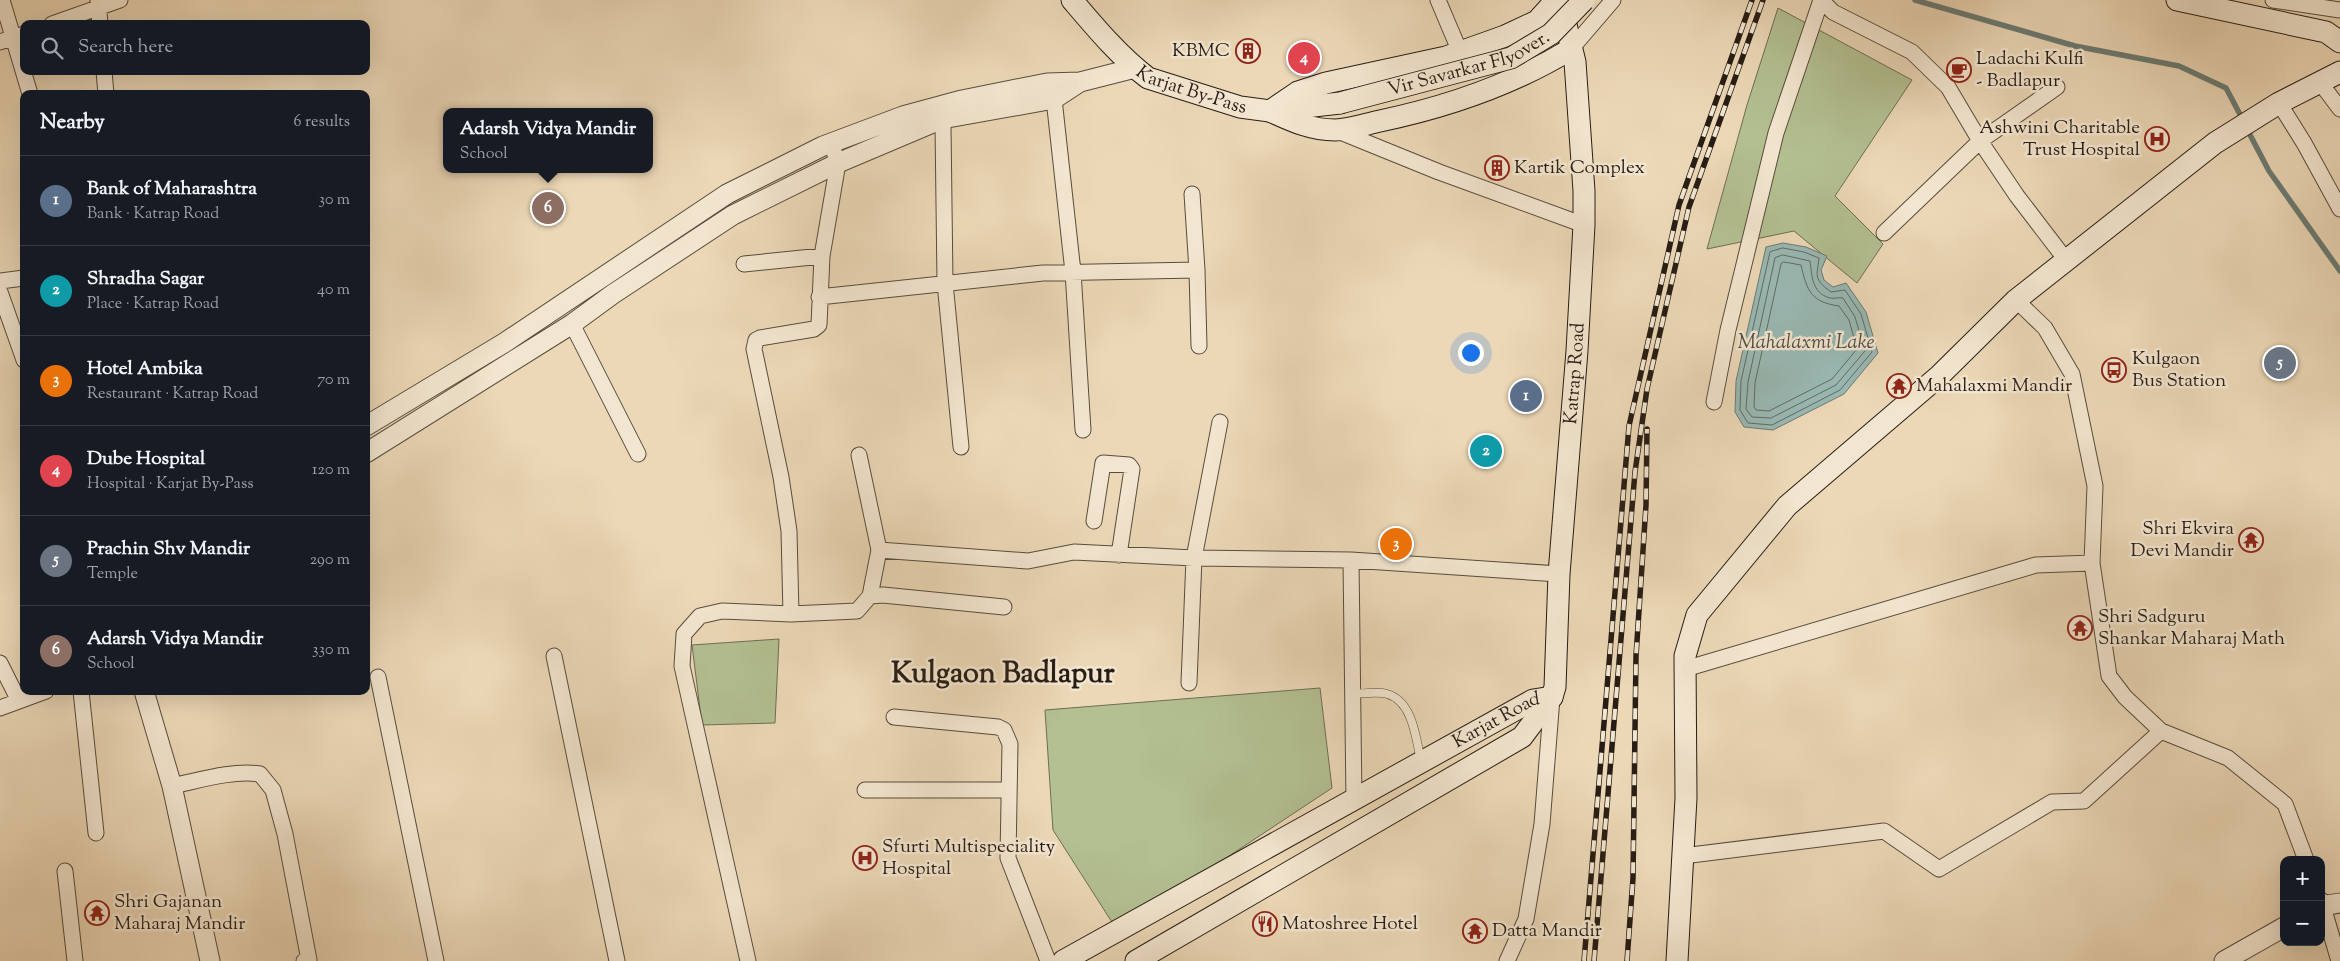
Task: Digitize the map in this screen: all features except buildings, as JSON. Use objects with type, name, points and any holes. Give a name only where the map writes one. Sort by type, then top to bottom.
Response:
[{"type":"main road","name":"Karjat By-Pass","points":[[1072,0],[1136,68],[1148,78],[1240,108],[1270,111],[1340,103]]},
{"type":"main road","points":[[1270,111],[1298,92],[1326,83],[1446,57],[1505,36],[1537,21],[1556,0]]},
{"type":"main road","name":"Katrap Road","points":[[1552,697],[1555,687],[1559,574],[1584,225],[1584,191],[1576,82],[1560,0]]},
{"type":"main road","name":"Vir Savarkar Flyover.","points":[[1340,103],[1511,58],[1551,34],[1584,0]]},
{"type":"main road","points":[[2177,0],[2335,34]]},
{"type":"main road","points":[[1270,111],[1304,127],[1337,130],[1412,114],[1491,89],[1541,67],[1571,49]]},
{"type":"main road","points":[[1677,961],[1686,798],[1685,656],[1697,615],[1787,506],[1939,376],[2016,300],[2215,143],[2274,107],[2340,72]]},
{"type":"main road","name":"Karjat Road","points":[[1063,961],[1421,764],[1533,700],[1552,697]]},
{"type":"main road","name":"Karjat Road","points":[[1136,961],[1522,737],[1552,697]]},
{"type":"street","points":[[2,0],[20,63]]},
{"type":"street","points":[[61,20],[98,4],[120,0]]},
{"type":"street","points":[[1438,0],[1460,52]]},
{"type":"street","points":[[1571,49],[1613,0]]},
{"type":"street","points":[[1714,402],[1728,330],[1776,133],[1821,0],[1833,12],[1912,52],[1948,87],[1980,141],[2017,196],[2066,260]]},
{"type":"street","points":[[2273,0],[2340,10]]},
{"type":"street","points":[[98,4],[100,20]]},
{"type":"street","points":[[370,424],[504,343],[727,194],[831,143],[904,116],[962,100],[1048,83],[1080,82],[1136,68]]},
{"type":"street","points":[[24,75],[29,90]]},
{"type":"street","points":[[104,75],[106,90]]},
{"type":"street","points":[[370,450],[572,324],[613,294],[733,215],[838,163],[942,120],[1054,99],[1080,82]]},
{"type":"street","points":[[2319,82],[2340,109]]},
{"type":"street","points":[[1884,233],[1980,141],[2057,86]]},
{"type":"street","points":[[1054,99],[1073,272],[1083,430]]},
{"type":"street","points":[[2274,107],[2304,144],[2340,209]]},
{"type":"street","points":[[942,120],[944,125],[945,283],[961,448]]},
{"type":"street","points":[[1337,130],[1440,172],[1584,225]]},
{"type":"street","points":[[791,614],[789,531],[781,478],[754,349],[756,340],[760,338],[817,327],[820,321],[819,297],[822,256],[838,163],[831,143]]},
{"type":"street","points":[[1192,194],[1199,346]]},
{"type":"street","points":[[744,264],[822,256]]},
{"type":"street","points":[[819,297],[945,283],[1073,272],[1197,270]]},
{"type":"street","points":[[0,281],[20,278]]},
{"type":"street","points":[[0,292],[20,349]]},
{"type":"street","points":[[2016,300],[2045,328],[2072,374],[2095,486],[2092,563],[2109,676],[2125,697],[2161,731],[2228,758],[2285,804],[2304,856]]},
{"type":"street","points":[[572,324],[638,454]]},
{"type":"street","points":[[1189,684],[1194,558],[1220,422]]},
{"type":"street","points":[[748,961],[682,666],[684,634],[700,616],[722,611],[791,614],[857,611],[870,596],[879,550],[859,455]]},
{"type":"street","points":[[1094,521],[1103,463],[1129,465],[1132,469],[1119,555]]},
{"type":"street","points":[[879,550],[1028,561],[1074,552],[1194,558],[1352,560],[1559,574]]},
{"type":"street","points":[[1352,560],[1351,694],[1354,801]]},
{"type":"street","points":[[1685,668],[2036,565],[2092,563]]},
{"type":"street","points":[[870,596],[883,595],[1004,608]]},
{"type":"street","points":[[554,656],[617,961]]},
{"type":"street","points":[[0,663],[18,701]]},
{"type":"street","points":[[378,677],[436,961]]},
{"type":"street","points":[[0,708],[35,695]]},
{"type":"street","points":[[81,695],[96,833]]},
{"type":"street","points":[[145,695],[172,786],[210,961]]},
{"type":"street","points":[[1507,961],[1526,919],[1542,824],[1552,697]]},
{"type":"street","points":[[894,717],[998,727],[1004,730],[1010,744],[1008,858],[1048,961]]},
{"type":"street","points":[[1683,856],[1884,830],[1939,869],[2052,802],[2084,801],[2161,731]]},
{"type":"street","points":[[172,786],[220,776],[253,773],[260,774],[267,781],[273,790],[286,843],[310,960],[304,961]]},
{"type":"street","points":[[865,790],[1009,790]]},
{"type":"street","points":[[65,870],[75,961]]},
{"type":"street","points":[[2326,904],[2338,961]]},
{"type":"street","points":[[2224,961],[2280,929]]},
{"type":"lane","points":[[1351,694],[1386,694],[1401,701],[1409,715],[1416,736],[1421,764]]},
{"type":"green space","points":[[1778,8],[1912,80],[1835,196],[1883,244],[1857,283],[1794,231],[1707,249],[1747,105]]},
{"type":"green space","points":[[779,639],[775,723],[702,725],[692,645]]},
{"type":"green space","points":[[1320,688],[1332,788],[1117,930],[1053,830],[1045,710]]},
{"type":"water","name":"Mahalaxmi Lake","points":[[1783,243],[1806,247],[1827,256],[1821,270],[1824,280],[1833,287],[1846,283],[1866,312],[1878,353],[1844,394],[1773,430],[1744,427],[1735,412],[1736,381],[1766,247]]},
{"type":"waterway","points":[[1915,0],[2075,46],[2179,66],[2226,88],[2243,120]]},
{"type":"waterway","points":[[2247,129],[2269,171],[2340,271]]},
{"type":"railway","points":[[1584,961],[1629,426],[1679,205],[1752,0]]},
{"type":"railway","points":[[1594,961],[1635,472],[1647,389],[1689,207],[1763,0]]},
{"type":"railway","points":[[1627,961],[1633,878],[1636,656],[1646,505],[1647,429]]},
{"type":"place","name":"KBMC","points":[[1248,51]]},
{"type":"place","name":"Dube Hospital","points":[[1304,58]]},
{"type":"place","name":"Ladachi Kulfi - Badlapur","points":[[1959,70]]},
{"type":"place","name":"Ashwini Charitable Trust Hospital","points":[[2157,139]]},
{"type":"place","name":"Kartik Complex","points":[[1497,168]]},
{"type":"place","name":"Adarsh Vidya Mandir","points":[[548,208]]},
{"type":"place","name":"Prachin Shv Mandir","points":[[2280,363]]},
{"type":"place","name":"Kulgaon Bus Station","points":[[2114,370]]},
{"type":"place","name":"Mahalaxmi Mandir","points":[[1899,386]]},
{"type":"place","name":"Bank of Maharashtra","points":[[1526,396]]},
{"type":"place","name":"Shradha Sagar","points":[[1486,451]]},
{"type":"place","name":"Shri Ekvira Devi Mandir","points":[[2251,540]]},
{"type":"place","name":"Hotel Ambika","points":[[1396,544]]},
{"type":"place","name":"Shri Sadguru Shankar Maharaj Math","points":[[2080,628]]},
{"type":"place","name":"Sfurti Multispeciality Hospital","points":[[865,858]]},
{"type":"place","name":"Shri Gajanan Maharaj Mandir","points":[[97,913]]},
{"type":"place","name":"Matoshree Hotel","points":[[1265,924]]},
{"type":"place","name":"Datta Mandir","points":[[1475,931]]},
{"type":"district","name":"Kulgaon Badlapur","points":[[1003,675]]}]
